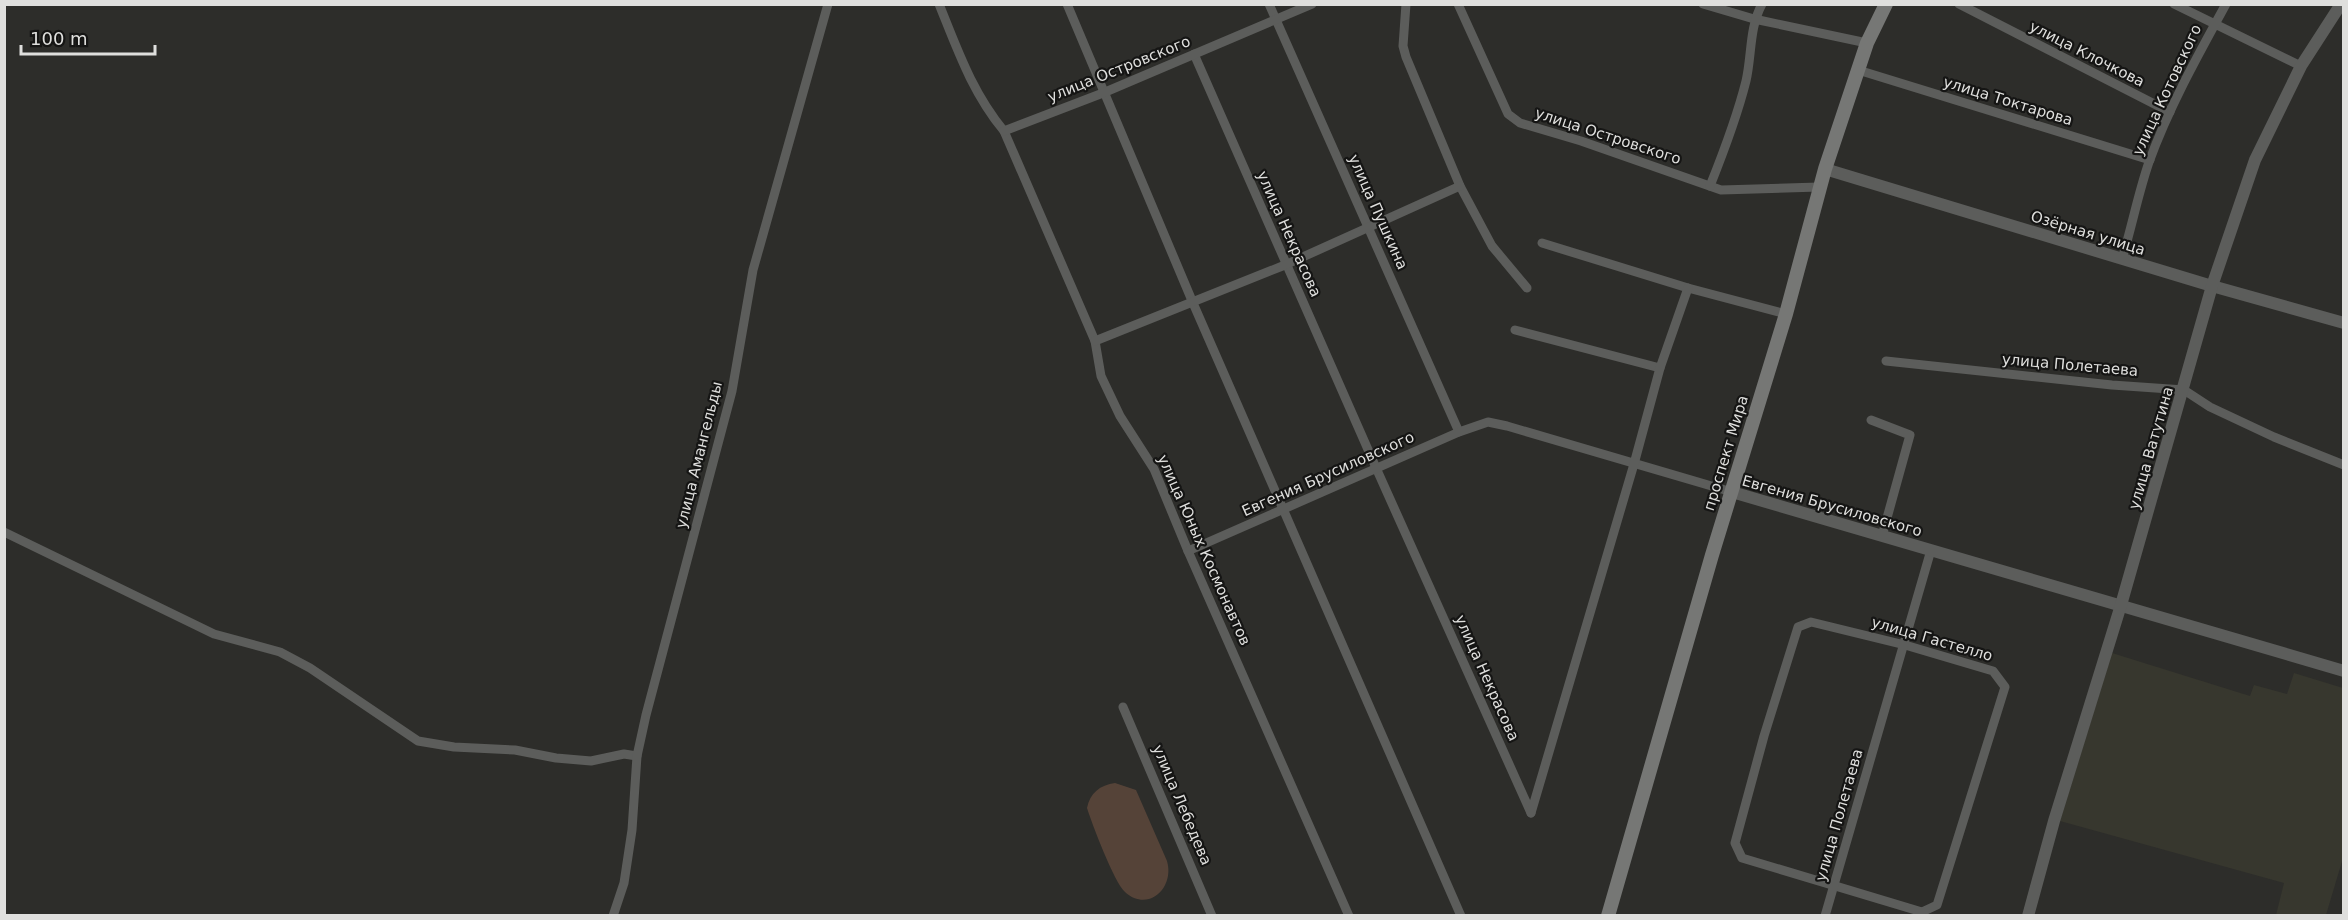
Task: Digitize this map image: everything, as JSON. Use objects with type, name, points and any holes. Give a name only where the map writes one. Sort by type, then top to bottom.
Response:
[{"type":"main road","name":"проспект Мира","points":[[1608,915],[1785,314],[1819,187],[1867,43],[1886,4]]},
{"type":"street","name":"улица Амангельды","points":[[613,915],[624,883],[630,845],[636,756],[732,391],[746,298],[753,270],[828,4]]},
{"type":"street","name":"улица Юных Космонавтов","points":[[939,4],[964,66],[984,107],[1004,131],[1095,341],[1101,376],[1120,416],[1154,469],[1349,915]]},
{"type":"street","points":[[1067,4],[1192,303],[1461,915]]},
{"type":"street","name":"улица Пушкина","points":[[1269,4],[1459,432]]},
{"type":"street","name":"улица Островского","points":[[1004,131],[1103,93],[1312,4]]},
{"type":"street","points":[[1406,4],[1403,46],[1406,57],[1460,186],[1492,246],[1527,288]]},
{"type":"street","name":"улица Островского","points":[[1458,4],[1508,114],[1520,123],[1721,190],[1819,187]]},
{"type":"street","points":[[1703,4],[1754,19],[1867,43]]},
{"type":"street","points":[[1710,186],[1730,137],[1747,78],[1754,19],[1762,4]]},
{"type":"street","name":"улица Клочкова","points":[[1959,4],[2170,112]]},
{"type":"street","points":[[2174,4],[2301,66]]},
{"type":"street","name":"улица Котовского","points":[[2122,259],[2134,220],[2134,207],[2150,160],[2170,112],[2226,4]]},
{"type":"street","name":"улица Ватутина","points":[[2028,915],[2054,821],[2184,390],[2212,286],[2255,160],[2301,66],[2341,4]]},
{"type":"street","name":"улица Некрасова","points":[[1194,54],[1285,265],[1531,813],[1660,368],[1688,288]]},
{"type":"street","name":"улица Токтарова","points":[[1858,70],[2150,160]]},
{"type":"street","name":"Озёрная улица","points":[[1825,169],[2212,286],[2343,323]]},
{"type":"street","points":[[1095,341],[1285,265],[1460,186]]},
{"type":"street","points":[[1542,243],[1688,288],[1785,314]]},
{"type":"street","points":[[1515,330],[1660,368]]},
{"type":"street","name":"улица Полетаева","points":[[1886,361],[2112,385],[2184,390],[2210,406],[2274,437],[2343,465]]},
{"type":"street","points":[[1871,420],[1910,435],[1882,536]]},
{"type":"street","name":"Евгения Брусиловского","points":[[1188,551],[1377,470],[1459,432],[1488,422],[2343,671]]},
{"type":"street","points":[[4,532],[214,634],[280,652],[310,669],[418,741],[454,747],[515,750],[556,758],[591,761],[624,754],[636,756]]},
{"type":"street","name":"улица Полетаева","points":[[1825,915],[1931,550]]},
{"type":"street","name":"улица Гастелло","points":[[1811,622],[1905,645],[1994,671],[2005,687],[1938,905],[1922,912],[1834,885],[1742,858],[1735,843],[1764,736],[1798,627],[1811,622]]},
{"type":"street","name":"улица Лебедева","points":[[1123,706],[1212,915]]},
{"type":"shaded area","points":[[2112,653],[2250,696],[2254,685],[2287,694],[2294,673],[2343,688],[2343,858],[2326,915],[2276,915],[2284,883],[2060,821]]},
{"type":"shaded area","points":[[1115,783],[1136,790],[1167,861],[1167,880],[1158,894],[1151,899],[1134,898],[1120,886],[1087,808],[1096,791]]}]
